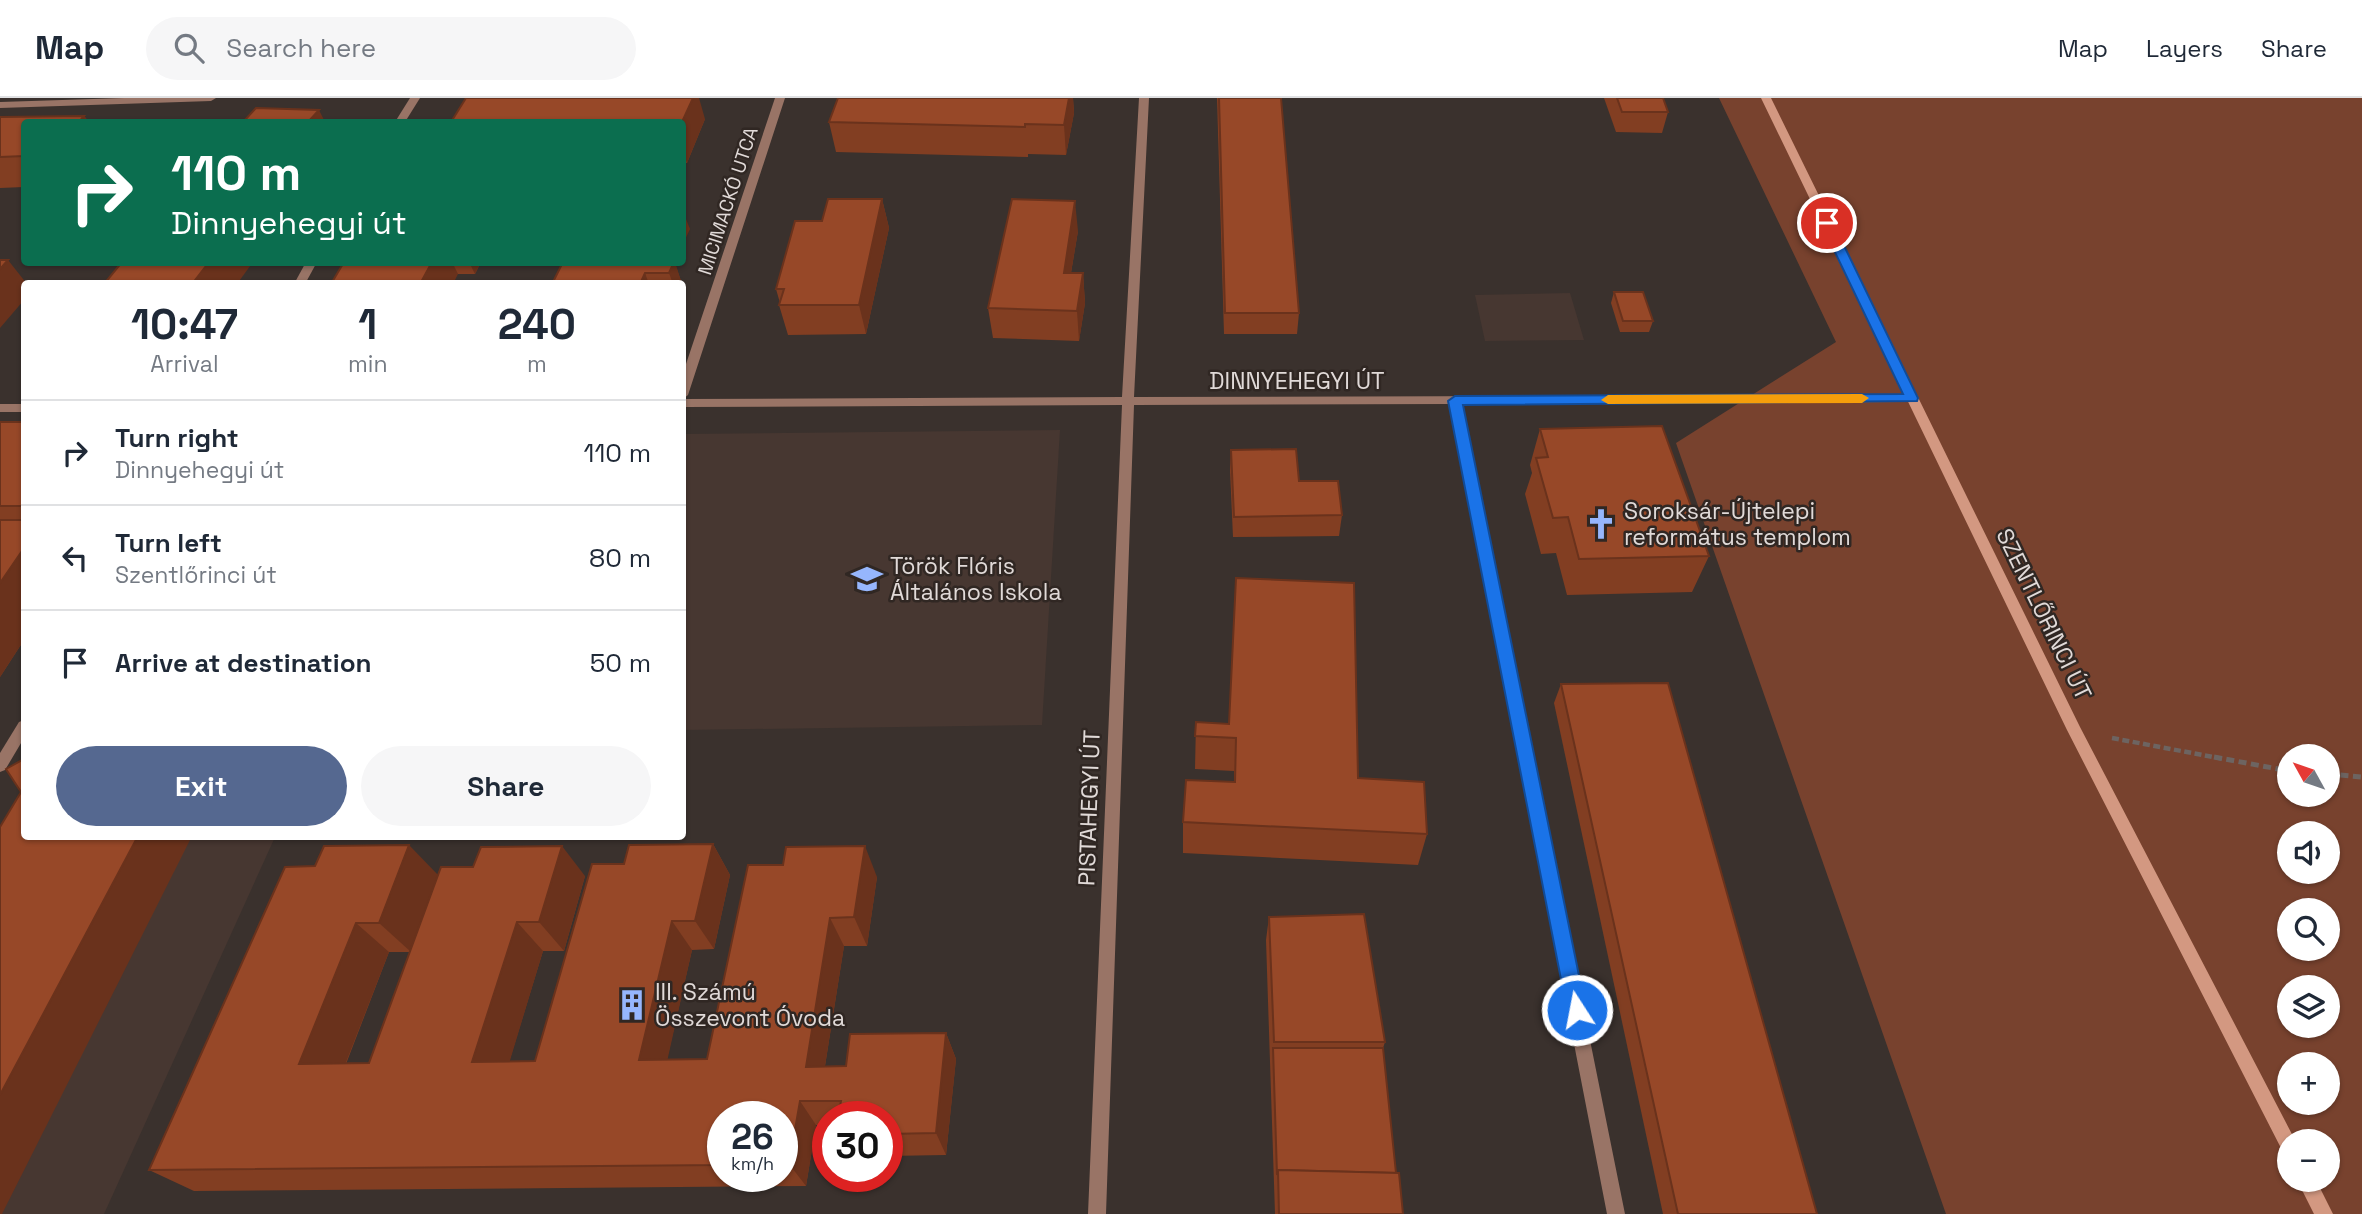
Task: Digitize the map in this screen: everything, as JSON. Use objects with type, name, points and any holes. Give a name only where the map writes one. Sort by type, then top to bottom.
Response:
[{"type":"main road","name":"SZENTLŐRINCI ÚT","points":[[1766,98],[2074,730],[2280,1129]]},
{"type":"main road","points":[[2312,1192],[2324,1214]]},
{"type":"street","points":[[0,104],[211,98]]},
{"type":"street","points":[[402,119],[415,98]]},
{"type":"street","name":"MICIMACKÓ UTCA","points":[[686,383],[780,98]]},
{"type":"street","name":"PISTAHEGYI ÚT","points":[[1097,1214],[1128,404],[1144,98]]},
{"type":"street","name":"DINNYEHEGYI ÚT","points":[[686,403],[1128,404],[1912,398]]},
{"type":"street","points":[[1455,401],[1616,1214]]},
{"type":"street","points":[[0,408],[21,408]]},
{"type":"street","points":[[0,766],[21,731]]},
{"type":"path","points":[[2074,730],[2277,769]]},
{"type":"path","points":[[2340,775],[2362,777]]},
{"type":"shaded area","points":[[1719,98],[2362,98],[2362,1214],[1946,1214],[1676,443],[1836,342]]},
{"type":"shaded area","points":[[1570,293],[1584,340],[1485,341],[1475,295]]},
{"type":"shaded area","name":"Török Flóris Általános Iskola","points":[[1060,430],[1042,725],[686,730],[686,434]]},
{"type":"shaded area","points":[[54,840],[274,840],[104,1214],[0,1214]]},
{"type":"building","points":[[466,98],[693,98],[683,119],[453,119]]},
{"type":"building","points":[[838,98],[1069,98],[1064,125],[1025,124],[1025,127],[829,122]]},
{"type":"building","points":[[1219,98],[1281,98],[1299,313],[1225,313]]},
{"type":"building","points":[[1617,98],[1663,98],[1668,112],[1622,112]]},
{"type":"building","points":[[256,108],[319,110],[311,119],[246,119]]},
{"type":"building","points":[[84,116],[82,119],[21,119],[21,156],[0,157],[0,117]]},
{"type":"building","points":[[828,199],[882,199],[859,305],[779,305],[784,289],[776,289],[795,221],[822,221]]},
{"type":"building","points":[[1012,199],[1075,201],[1064,273],[1083,273],[1077,311],[988,308]]},
{"type":"building","points":[[0,260],[8,260],[0,269]]},
{"type":"building","points":[[119,266],[206,266],[195,280],[107,280]]},
{"type":"building","points":[[342,266],[430,266],[422,280],[333,280]]},
{"type":"building","points":[[561,266],[672,266],[669,273],[645,273],[642,280],[554,280]]},
{"type":"building","points":[[1614,292],[1643,292],[1653,321],[1623,321]]},
{"type":"building","points":[[0,422],[21,422],[21,506],[0,506]]},
{"type":"building","points":[[1662,426],[1709,556],[1579,559],[1568,517],[1553,518],[1536,458],[1548,457],[1540,429]]},
{"type":"building","points":[[1296,449],[1299,481],[1338,481],[1342,515],[1234,517],[1231,450]]},
{"type":"building","points":[[0,520],[21,520],[21,552],[0,583]]},
{"type":"building","points":[[1236,578],[1354,583],[1358,778],[1424,782],[1427,834],[1183,822],[1186,780],[1235,782],[1236,738],[1195,736],[1196,722],[1229,724]]},
{"type":"building","points":[[1668,683],[1817,1214],[1678,1214],[1561,684]]},
{"type":"building","points":[[21,761],[21,792],[6,769]]},
{"type":"building","points":[[21,792],[21,840],[136,840],[0,1095],[0,827]]},
{"type":"building","name":"III. Számú Összevont Óvoda","points":[[713,844],[695,921],[672,921],[639,1060],[707,1059],[748,865],[783,865],[786,847],[865,846],[854,917],[830,918],[806,1067],[846,1066],[850,1034],[946,1033],[936,1133],[903,1134],[903,1101],[800,1101],[798,1112],[798,1101],[707,1101],[707,1165],[149,1170],[285,867],[315,866],[324,846],[409,845],[379,923],[356,923],[299,1064],[369,1063],[441,867],[473,867],[481,847],[562,846],[539,922],[517,922],[472,1062],[535,1061],[592,864],[624,864],[629,845]]},
{"type":"building","points":[[1364,914],[1385,1042],[1274,1042],[1269,917]]},
{"type":"building","points":[[1273,1048],[1383,1048],[1396,1173],[1278,1170],[1277,1175]]},
{"type":"building","points":[[1278,1170],[1399,1173],[1403,1214],[1279,1214]]},
{"type":"slow traffic","points":[[1608,400],[1862,398]]},
{"type":"place","name":"Soroksár-Újtelepi református templom","points":[[1601,524]]},
{"type":"place","name":"Török Flóris Általános Iskola","points":[[867,579]]},
{"type":"place","name":"III. Számú Összevont Óvoda","points":[[632,1005]]},
{"type":"route","points":[[1577,1010],[1455,401],[1912,398],[1827,223]]}]
